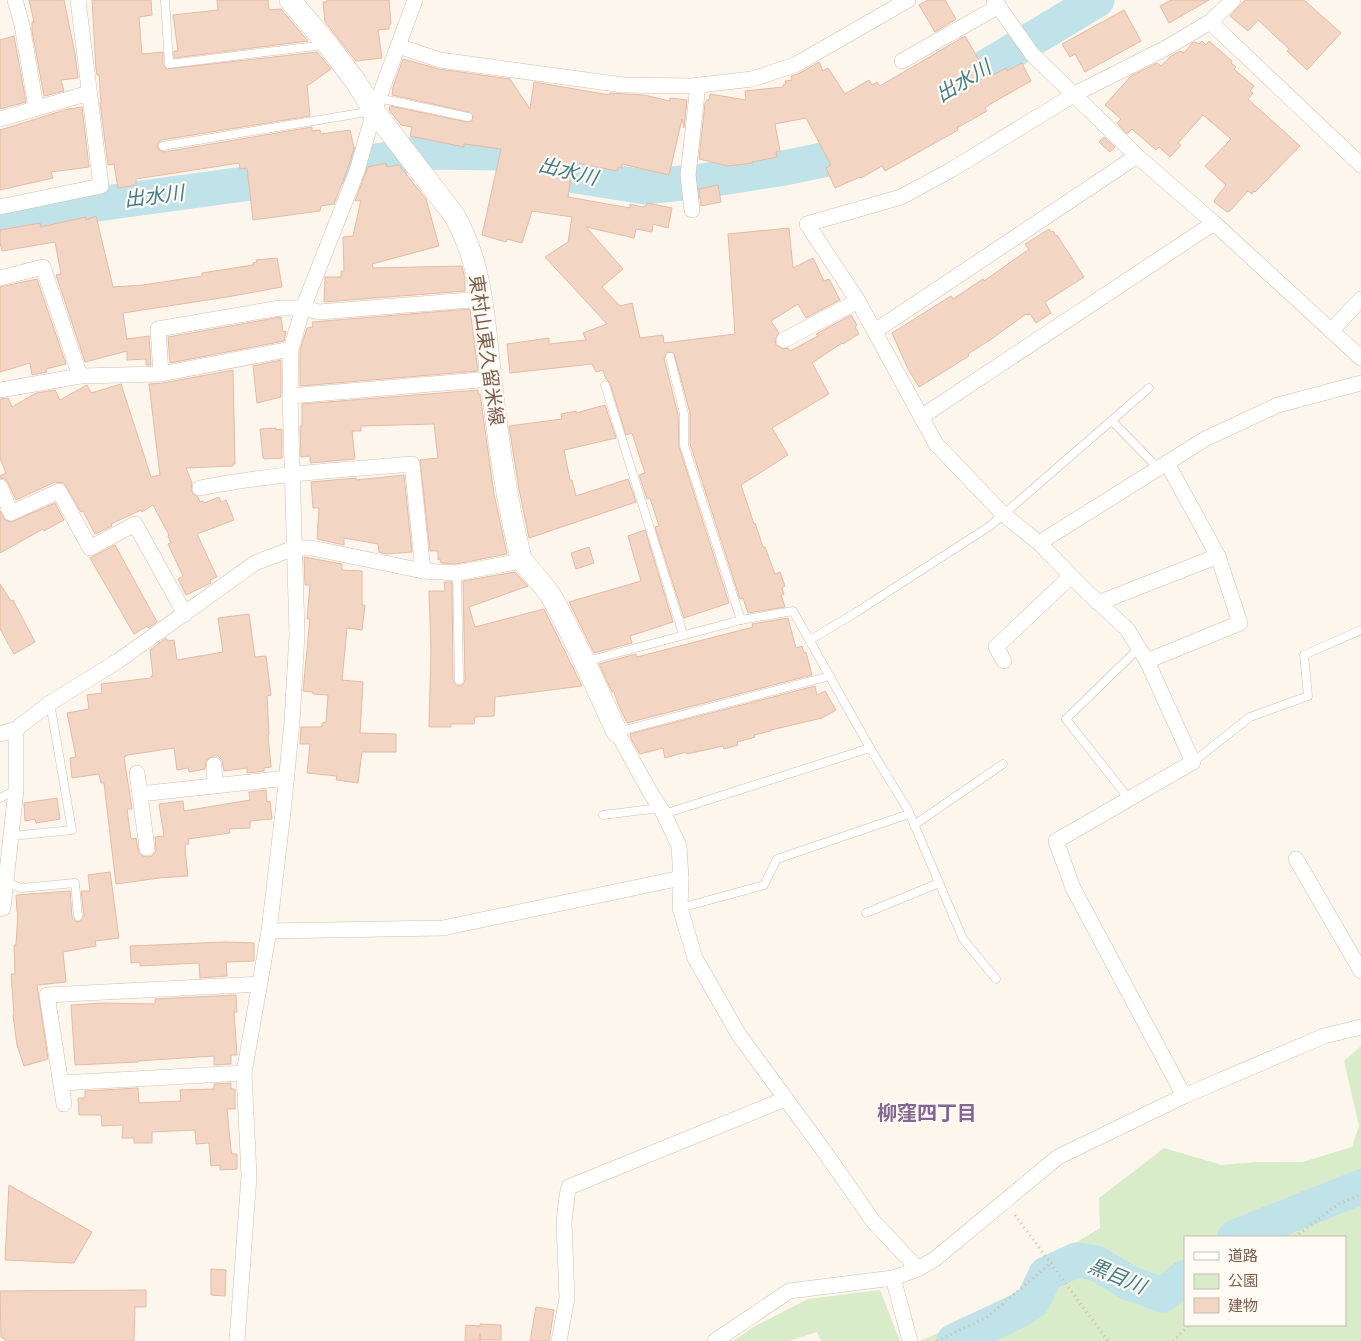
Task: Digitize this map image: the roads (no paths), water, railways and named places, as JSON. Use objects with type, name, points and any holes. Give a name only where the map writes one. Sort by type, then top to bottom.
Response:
[{"type":"main road","name":"東村山東久留米線","points":[[290,0],[376,105],[404,149],[454,215],[463,231],[476,268],[483,299],[502,471],[522,561]]},
{"type":"main road","points":[[522,561],[541,581],[551,596],[585,661],[617,732]]},
{"type":"street","points":[[15,0],[22,24],[36,107]]},
{"type":"street","points":[[0,207],[101,186],[78,0]]},
{"type":"street","points":[[237,1341],[249,1176],[244,1073],[258,984],[269,931],[287,778],[297,634],[290,396],[291,350],[303,308],[359,164],[376,105],[415,0]]},
{"type":"street","points":[[398,46],[440,60],[623,85],[698,85],[752,79],[795,65],[908,0]]},
{"type":"street","points":[[1184,1096],[1073,888],[1056,841],[1193,762],[1143,654],[1126,629],[1070,576],[1039,543],[1003,514],[936,444],[858,300],[808,224],[901,197],[951,170],[1075,94],[1166,48],[1210,22],[1233,0]]},
{"type":"street","points":[[902,61],[996,3],[1032,54],[1137,156],[1361,358]]},
{"type":"street","points":[[1210,22],[1361,165]]},
{"type":"street","points":[[692,210],[688,175],[698,85]]},
{"type":"street","points":[[0,118],[89,93]]},
{"type":"street","points":[[875,331],[1137,156]]},
{"type":"street","points":[[921,417],[1214,224]]},
{"type":"street","points":[[0,278],[43,267],[80,376]]},
{"type":"street","points":[[161,374],[158,329],[280,308],[303,308],[319,312],[483,299]]},
{"type":"street","points":[[1331,332],[1361,299]]},
{"type":"street","points":[[784,340],[858,300]]},
{"type":"street","points":[[0,390],[80,376],[161,374],[291,350]]},
{"type":"street","points":[[290,396],[491,379]]},
{"type":"street","points":[[1039,543],[1205,439],[1278,405],[1361,383]]},
{"type":"street","points":[[200,488],[233,481],[293,474],[412,464],[422,570]]},
{"type":"street","points":[[1143,654],[1240,623],[1218,556],[1162,466]]},
{"type":"street","points":[[0,488],[11,513],[59,491],[90,548],[135,524],[185,614]]},
{"type":"street","points":[[0,734],[16,729],[50,703],[118,661],[255,563],[294,548],[312,548],[422,570],[457,573],[522,561]]},
{"type":"street","points":[[1098,603],[1218,556]]},
{"type":"street","points":[[1004,660],[996,647],[1070,576]]},
{"type":"street","points":[[0,909],[3,908],[12,836],[16,790],[16,729]]},
{"type":"street","points":[[617,732],[662,811],[679,846],[680,908],[696,958],[739,1036],[872,1221],[918,1269]]},
{"type":"street","points":[[214,765],[215,786]]},
{"type":"street","points":[[138,773],[147,848]]},
{"type":"street","points":[[140,794],[287,778]]},
{"type":"street","points":[[1296,859],[1361,971]]},
{"type":"street","points":[[269,931],[443,928],[681,878]]},
{"type":"street","points":[[64,1104],[47,995],[258,984]]},
{"type":"street","points":[[715,1341],[789,1291],[893,1278],[918,1269],[935,1259],[1058,1158],[1184,1096],[1324,1036],[1361,1027]]},
{"type":"street","points":[[61,1083],[244,1073]]},
{"type":"street","points":[[559,1341],[567,1298],[564,1222],[569,1187],[785,1099]]},
{"type":"street","points":[[893,1278],[910,1341]]},
{"type":"lane","points":[[165,0],[169,64],[328,45]]},
{"type":"lane","points":[[162,146],[376,105],[468,117]]},
{"type":"lane","points":[[670,358],[684,414],[684,444],[741,620]]},
{"type":"lane","points":[[605,385],[683,634]]},
{"type":"lane","points":[[810,640],[990,526],[1149,388]]},
{"type":"lane","points":[[1112,421],[1162,466]]},
{"type":"lane","points":[[457,573],[459,680]]},
{"type":"lane","points":[[585,661],[741,620],[793,611],[909,814],[963,939],[996,979]]},
{"type":"lane","points":[[1193,762],[1250,717],[1308,696],[1304,655],[1361,630]]},
{"type":"lane","points":[[1129,799],[1066,719],[1143,654]]},
{"type":"lane","points":[[617,732],[830,676]]},
{"type":"lane","points":[[12,836],[72,830],[50,703]]},
{"type":"lane","points":[[603,815],[662,811],[870,748]]},
{"type":"lane","points":[[914,825],[1003,764]]},
{"type":"lane","points":[[0,798],[16,790]]},
{"type":"lane","points":[[680,908],[764,885],[777,859],[909,814]]},
{"type":"lane","points":[[6,882],[21,888],[75,883],[78,916]]},
{"type":"lane","points":[[866,913],[938,883]]},
{"type":"waterway","name":"出水川","points":[[943,93],[1097,0]]},
{"type":"waterway","name":"出水川","points":[[0,225],[97,204],[244,184],[428,152],[505,153],[576,176],[645,187],[702,181],[823,160],[869,134]]},
{"type":"waterway","name":"黒目川","points":[[1238,1236],[1361,1187]]},
{"type":"waterway","name":"黒目川","points":[[954,1341],[1020,1310],[1033,1301],[1046,1274],[1076,1260],[1096,1263],[1129,1283],[1163,1295],[1184,1278]]},
{"type":"district","name":"柳窪四丁目","points":[[927,1113]]}]
